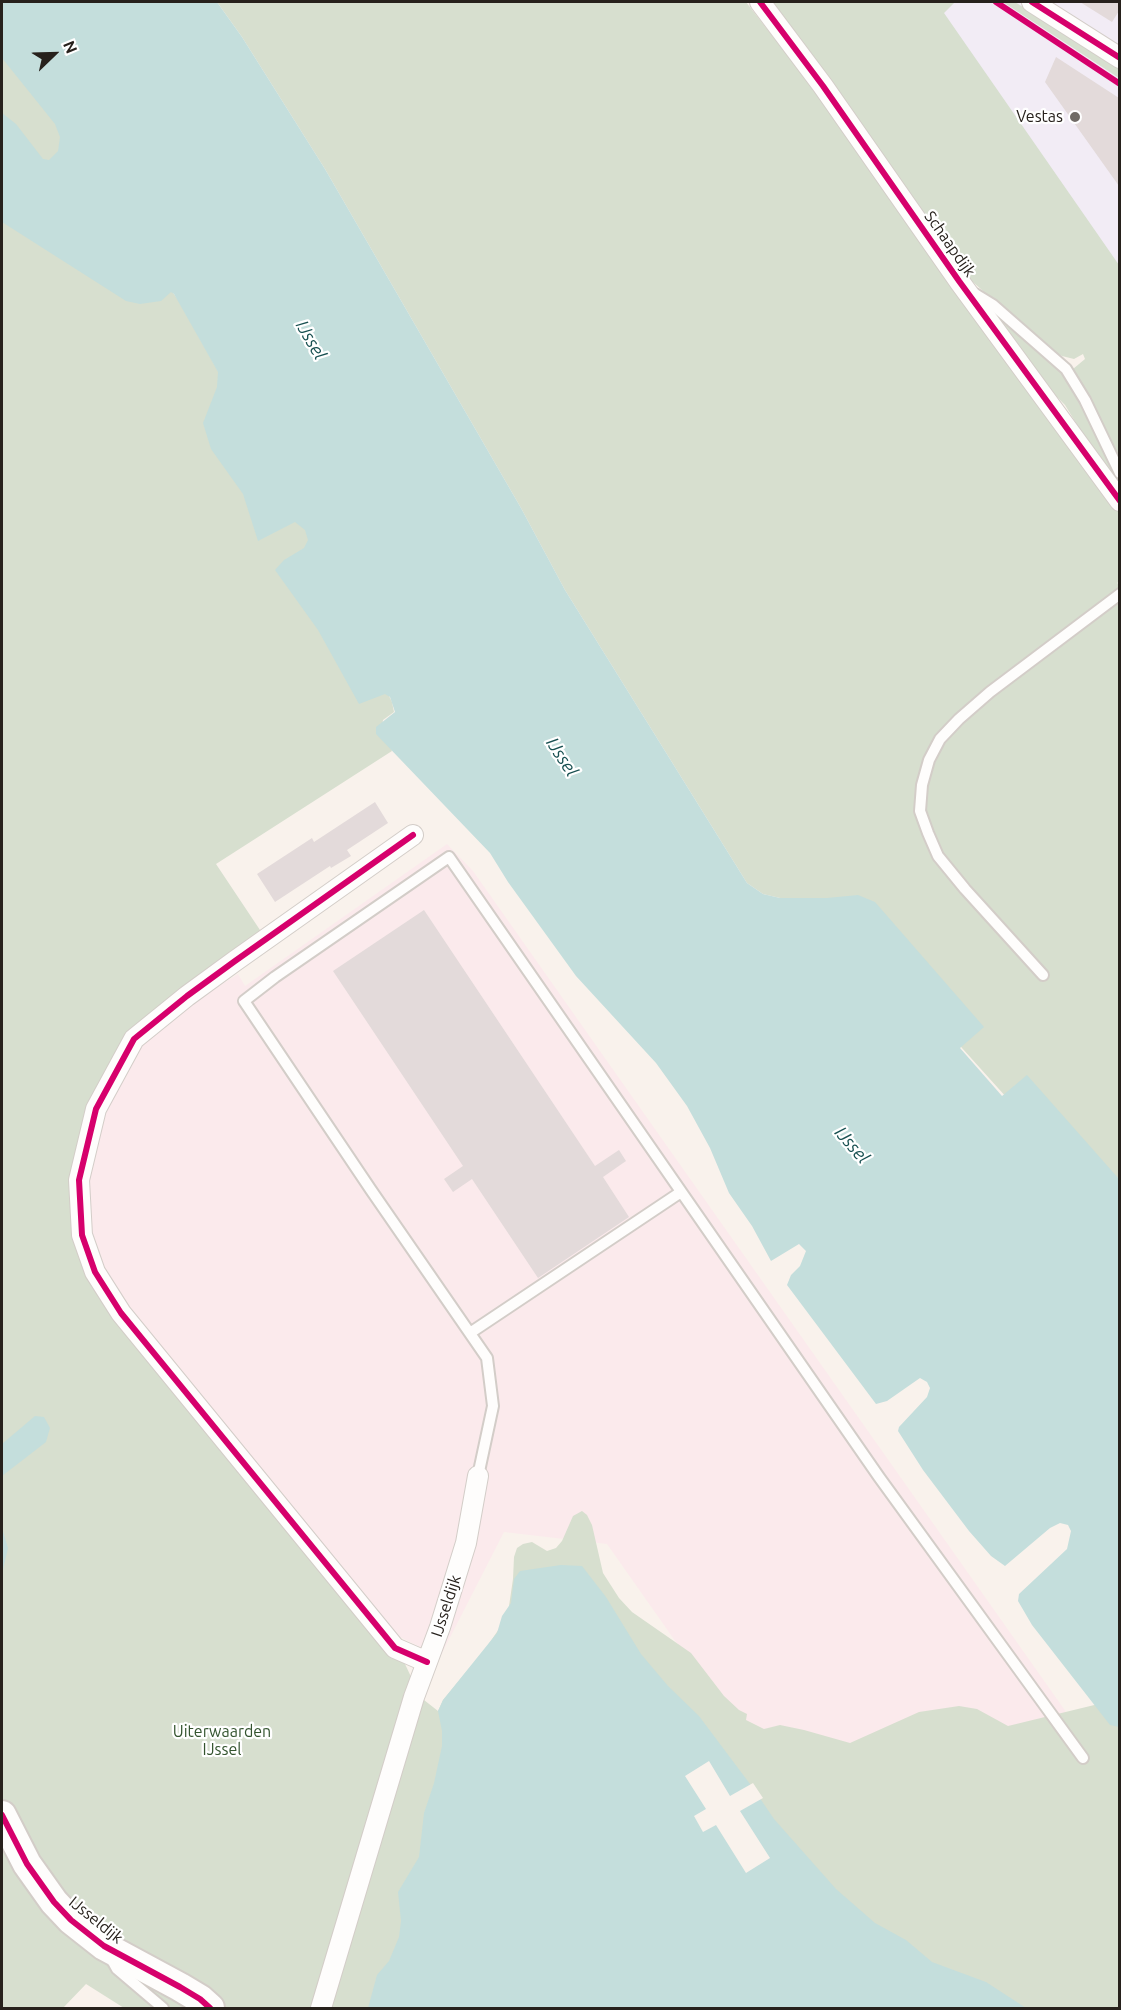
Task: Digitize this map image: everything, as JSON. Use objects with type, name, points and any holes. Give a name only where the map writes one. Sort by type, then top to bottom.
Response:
[{"type":"street","name":"Schaapdijk","points":[[760,2],[823,86],[964,287],[1119,501]]},
{"type":"street","points":[[1032,2],[1119,58]]},
{"type":"street","points":[[413,835],[235,961],[134,1039],[96,1109],[79,1180],[82,1235],[95,1272],[121,1313],[395,1648],[427,1662]]},
{"type":"street","name":"IJsseldijk","points":[[321,2008],[411,1708],[440,1627],[466,1543],[478,1476]]},
{"type":"street","name":"IJsseldijk","points":[[2,1815],[27,1864],[70,1920],[104,1947],[180,1987],[210,2008]]},
{"type":"lane","name":"Schaapdijk","points":[[964,287],[993,305],[1066,369],[1084,400],[1119,473]]},
{"type":"lane","points":[[1043,975],[938,856],[920,811],[922,784],[928,760],[940,739],[959,719],[990,692],[1119,594]]},
{"type":"lane","points":[[478,1476],[493,1406],[487,1358],[244,1001],[449,856],[879,1477],[1083,1758]]},
{"type":"lane","points":[[470,1333],[681,1192]]},
{"type":"lane","points":[[104,1947],[117,1969],[163,2008]]},
{"type":"shaded area","points":[[928,2],[1119,2],[1119,313]]},
{"type":"shaded area","points":[[447,844],[473,871],[1119,1787],[813,1837],[607,1544],[504,1532],[440,1657],[398,1636],[111,1291],[82,1212],[102,1110],[127,1057],[192,1003],[238,974],[245,986]]},
{"type":"green space","points":[[217,2],[746,2],[850,136],[932,257],[1119,511],[1120,581],[1117,583],[1120,585],[1119,1179],[1007,1098],[827,898],[780,898],[763,894],[747,883],[565,590],[521,508],[325,169],[242,37]]},
{"type":"green space","points":[[770,2],[955,2],[944,13],[1119,265],[1119,462],[1073,369],[1085,359],[1083,354],[1074,359],[1050,350],[966,276]]},
{"type":"green space","points":[[1003,2],[1015,2],[1119,69],[1119,78]]},
{"type":"green space","name":"Uiterwaarden IJssel","points":[[2,34],[128,230],[179,301],[308,532],[392,702],[394,712],[383,720],[382,727],[392,751],[216,864],[264,936],[152,1011],[131,1030],[77,1163],[87,1265],[396,1652],[413,1681],[410,1689],[438,1711],[443,1700],[486,1648],[505,1620],[517,1548],[532,1542],[547,1551],[556,1548],[562,1541],[573,1516],[582,1511],[592,1525],[603,1573],[619,1598],[632,1612],[691,1653],[724,1696],[747,1714],[746,1720],[764,1729],[780,1725],[850,1743],[919,1712],[959,1706],[977,1709],[1008,1726],[1119,1699],[1119,2008],[224,2008],[215,1997],[88,1923],[27,1848],[2,1797]]},
{"type":"green space","points":[[992,309],[1071,383],[1088,414],[1119,485],[1087,441],[1065,405],[1043,383]]},
{"type":"green space","points":[[2,1833],[100,1958],[156,2008],[124,2008],[86,1984],[63,2008],[2,2008]]},
{"type":"green space","points":[[123,1969],[199,2008],[170,2008]]},
{"type":"water","name":"IJssel","points":[[2,2],[217,2],[242,37],[325,169],[521,508],[565,590],[747,883],[763,894],[780,898],[827,898],[858,895],[875,902],[984,1027],[960,1048],[1002,1096],[1027,1075],[1119,1179],[1119,1727],[1110,1725],[1032,1625],[1018,1601],[1019,1594],[1067,1549],[1071,1531],[1068,1525],[1060,1523],[1050,1528],[1005,1566],[991,1556],[969,1531],[923,1470],[898,1431],[899,1427],[927,1397],[930,1388],[927,1382],[920,1378],[887,1401],[876,1404],[787,1285],[791,1275],[800,1266],[806,1251],[799,1244],[771,1261],[752,1226],[729,1193],[710,1148],[687,1106],[656,1063],[576,976],[508,882],[490,853],[376,734],[376,727],[395,712],[390,697],[385,694],[359,704],[318,630],[275,570],[284,560],[304,548],[308,540],[305,530],[295,522],[258,541],[243,494],[211,449],[203,423],[217,387],[218,372],[174,294],[171,292],[161,301],[140,304],[126,301],[2,222],[2,113],[16,124],[43,159],[49,160],[58,151],[60,137],[55,124],[2,58]]},
{"type":"water","points":[[35,1416],[44,1417],[50,1428],[46,1442],[2,1476],[2,1444]]},
{"type":"water","points":[[2,1528],[8,1548],[2,1574]]},
{"type":"water","points":[[561,1565],[582,1566],[606,1597],[641,1654],[668,1686],[699,1716],[774,1819],[836,1889],[875,1923],[906,1940],[932,1962],[986,1982],[1026,2008],[368,2008],[377,1975],[389,1961],[399,1937],[401,1921],[398,1892],[419,1857],[424,1813],[434,1783],[442,1746],[438,1711],[443,1700],[497,1633],[502,1616],[511,1603],[514,1579],[520,1571]]},
{"type":"pier","points":[[709,1761],[730,1796],[753,1783],[763,1798],[740,1811],[770,1858],[746,1873],[716,1825],[703,1832],[694,1816],[706,1809],[685,1776]]},
{"type":"building","points":[[1080,2],[1119,2],[1119,11],[1112,22]]},
{"type":"building","points":[[1056,57],[1119,98],[1119,186],[1045,82]]},
{"type":"building","points":[[375,802],[388,823],[347,850],[351,856],[331,868],[330,866],[275,902],[257,874],[312,838],[314,842]]},
{"type":"building","points":[[424,910],[595,1166],[619,1150],[626,1161],[603,1177],[629,1217],[538,1278],[472,1179],[453,1192],[444,1179],[463,1166],[333,971]]},
{"type":"cycle path","points":[[760,2],[823,86],[959,281],[1120,501]]},
{"type":"cycle path","points":[[996,2],[1120,84]]},
{"type":"cycle path","points":[[1032,2],[1120,58]]},
{"type":"cycle path","points":[[413,835],[187,996],[134,1039],[96,1109],[79,1180],[82,1235],[95,1272],[121,1313],[395,1648],[427,1662]]},
{"type":"cycle path","points":[[2,1815],[27,1864],[54,1902],[71,1920],[104,1946],[180,1987],[210,2008]]},
{"type":"place","name":"Vestas","points":[[1075,117]]}]
